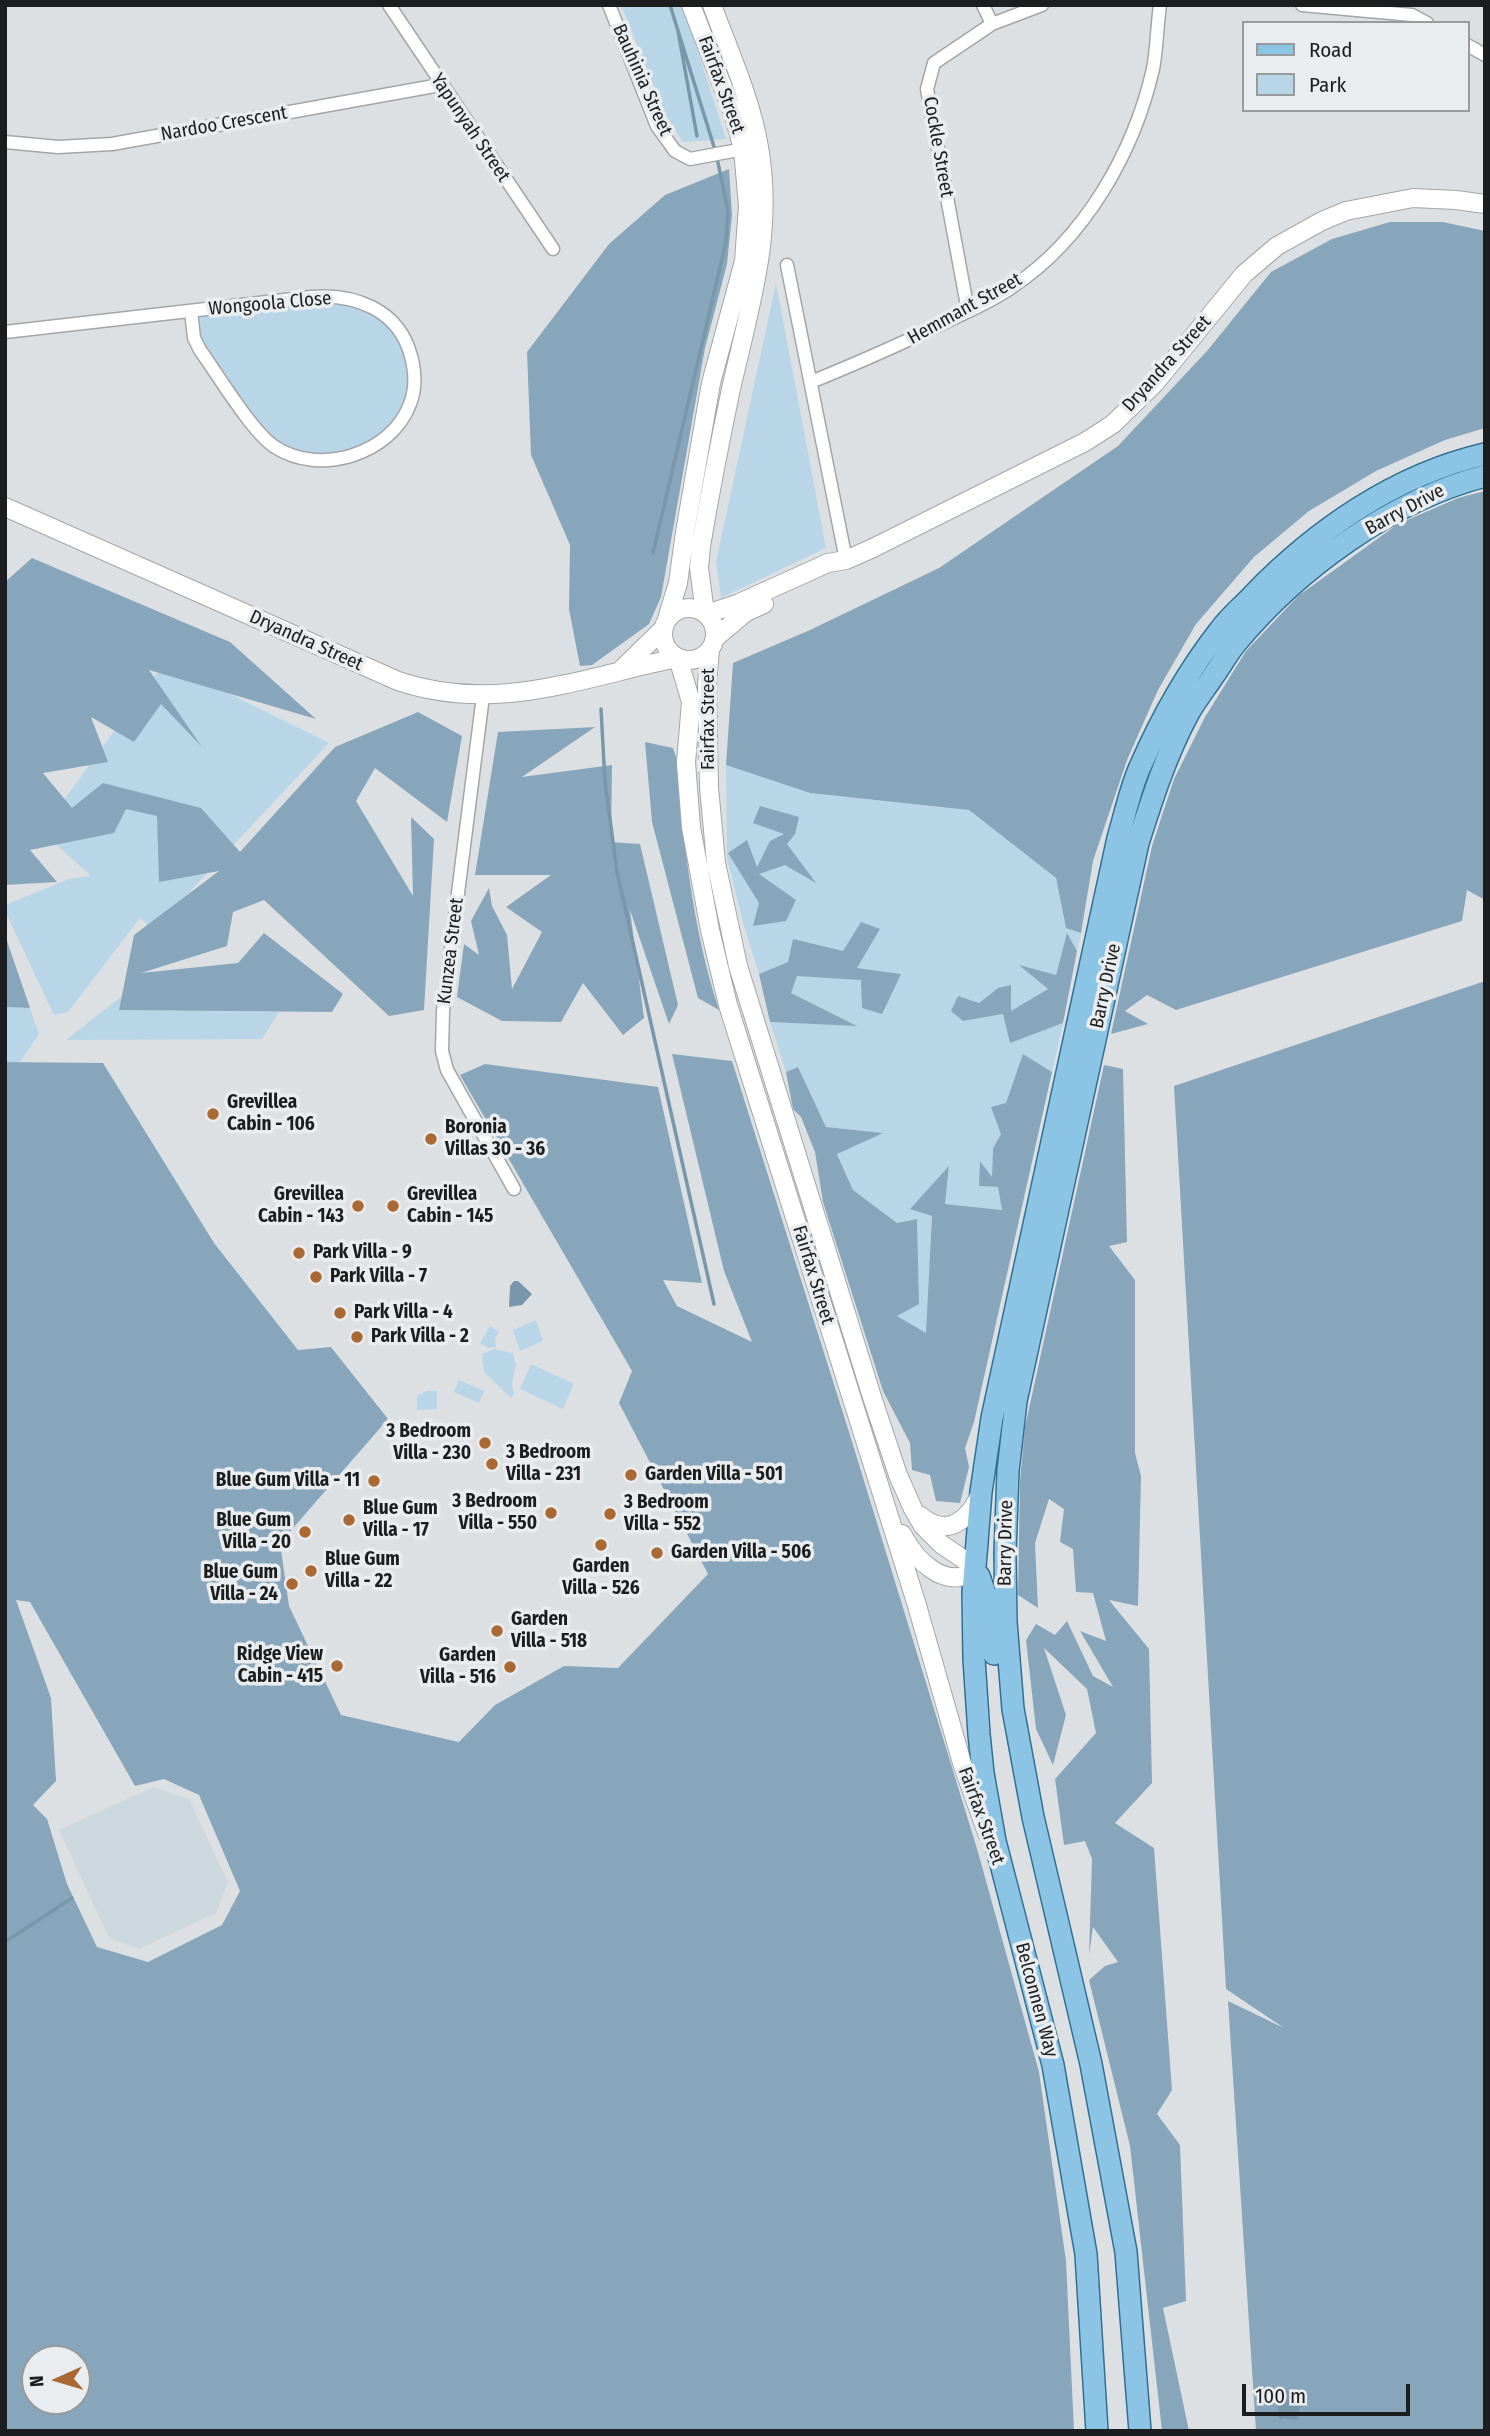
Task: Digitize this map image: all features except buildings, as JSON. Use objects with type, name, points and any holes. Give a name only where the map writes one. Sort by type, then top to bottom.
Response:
[{"type":"main road","name":"Fairfax Street","points":[[691,5],[765,207],[761,260],[731,391],[701,546],[699,568],[706,614]]},
{"type":"main road","name":"Fairfax Street","points":[[665,624],[678,583],[711,383],[744,261],[748,206],[744,149],[750,110],[712,5]]},
{"type":"main road","name":"Dryandra Street","points":[[706,614],[737,604],[828,563],[846,559],[1085,442],[1113,424],[1155,383],[1244,274],[1298,233],[1346,211],[1413,198],[1485,204]]},
{"type":"main road","name":"Barry Drive","points":[[975,1571],[981,1492],[1003,1365],[1118,838],[1139,769],[1174,699],[1220,629],[1279,568],[1322,532],[1393,488],[1451,462],[1485,454]]},
{"type":"main road","name":"Barry Drive","points":[[1007,1651],[1005,1579],[1008,1471],[1021,1377],[1138,843],[1159,776],[1189,712],[1236,643],[1287,589],[1329,555],[1392,513],[1455,484],[1485,477]]},
{"type":"main road","name":"Dryandra Street","points":[[5,507],[419,688],[483,696],[534,691],[677,658]]},
{"type":"main road","name":"Dryandra Street","points":[[713,644],[746,612],[832,574],[846,559]]},
{"type":"main road","points":[[622,669],[678,610],[685,608],[706,614],[714,625],[713,644],[705,656],[692,661],[677,658],[666,648],[663,638],[665,624]]},
{"type":"main road","name":"Fairfax Street","points":[[713,644],[706,684],[709,787],[716,863],[727,921],[756,1027],[891,1455],[913,1509],[934,1538],[966,1561],[975,1571]]},
{"type":"main road","name":"Fairfax Street","points":[[677,658],[691,702],[686,788],[695,852],[710,930],[729,1005],[916,1602],[962,1763],[1005,1881]]},
{"type":"main road","points":[[883,1496],[905,1539],[924,1565],[935,1572],[952,1577],[965,1577],[988,1561],[994,1549],[1008,1471]]},
{"type":"main road","points":[[913,1509],[933,1524],[942,1527],[951,1525],[960,1521],[970,1511],[981,1492]]},
{"type":"main road","points":[[975,1571],[989,1605],[1002,1721],[1016,1794],[1072,1989]]},
{"type":"main road","name":"Belconnen Way","points":[[975,1571],[974,1658],[979,1734],[989,1807],[1005,1881],[1053,2065],[1086,2254],[1097,2431]]},
{"type":"main road","name":"Belconnen Way","points":[[1007,1651],[1022,1765],[1091,2064],[1126,2252],[1140,2431]]},
{"type":"street","name":"Yapunyah Street","points":[[388,5],[553,250]]},
{"type":"street","name":"Bauhinia Street","points":[[610,5],[657,126],[675,151],[690,159],[744,149]]},
{"type":"street","points":[[983,5],[992,24]]},
{"type":"street","name":"Cockle Street","points":[[968,311],[927,89],[934,63],[992,24],[1042,5]]},
{"type":"street","name":"Hemmant Street","points":[[811,382],[895,348],[968,311],[1013,287],[1049,257],[1093,209],[1128,148],[1153,68],[1160,5]]},
{"type":"street","points":[[1302,5],[1412,15],[1423,21]]},
{"type":"street","points":[[1469,46],[1485,55]]},
{"type":"street","name":"Nardoo Crescent","points":[[5,142],[58,147],[111,144],[440,85]]},
{"type":"street","points":[[787,265],[846,559]]},
{"type":"street","name":"Wongoola Close","points":[[5,332],[191,311],[324,296],[352,299],[366,303],[390,319],[409,346],[414,374],[410,403],[401,420],[388,435],[361,452],[331,460],[299,459],[285,453],[261,435],[200,350],[194,338],[191,311]]},
{"type":"street","name":"Kunzea Street","points":[[483,696],[443,1011],[442,1051],[447,1070],[514,1189]]},
{"type":"shaded area","points":[[729,169],[732,215],[727,264],[705,348],[661,597],[649,624],[592,665],[580,666],[569,609],[570,545],[531,455],[527,352],[609,244],[665,195]]},
{"type":"shaded area","points":[[1390,222],[1443,222],[1485,231],[1485,428],[1445,440],[1376,471],[1309,511],[1254,557],[1196,624],[1158,690],[1127,760],[1093,861],[1081,933],[1066,928],[1056,878],[969,810],[810,793],[726,765],[733,663],[810,630],[939,568],[1118,446],[1207,351],[1271,272],[1332,239]]},
{"type":"shaded area","points":[[1485,491],[1485,900],[1467,890],[1462,921],[1176,1010],[1147,995],[1125,1011],[1148,1024],[1111,1034],[1152,846],[1174,779],[1205,717],[1246,651],[1298,596],[1398,524],[1458,498]]},
{"type":"shaded area","points":[[32,558],[230,642],[316,719],[149,670],[202,747],[161,704],[134,742],[91,717],[108,762],[43,773],[72,808],[103,783],[201,808],[240,852],[335,747],[418,712],[462,736],[447,822],[375,768],[356,801],[413,896],[411,817],[434,839],[424,1010],[389,1016],[264,900],[233,912],[227,946],[141,973],[238,963],[264,933],[343,994],[332,1012],[119,1010],[134,935],[219,871],[159,882],[157,816],[126,809],[114,833],[30,850],[57,882],[5,885],[5,582]]},
{"type":"shaded area","points":[[595,727],[522,777],[612,765],[611,842],[640,844],[678,1005],[669,1024],[630,910],[644,1018],[623,1035],[583,983],[561,1022],[502,1021],[457,997],[464,944],[479,955],[471,921],[489,888],[492,906],[507,935],[512,989],[542,932],[506,907],[551,875],[475,875],[498,732]]},
{"type":"shaded area","points":[[645,742],[673,748],[676,757],[696,916],[719,1010],[698,998],[652,822]]},
{"type":"shaded area","points":[[760,806],[799,817],[795,834],[787,844],[816,883],[785,865],[759,874],[796,900],[786,921],[753,926],[759,903],[728,853],[747,840],[757,867],[770,841],[784,834],[753,823]]},
{"type":"shaded area","points":[[861,922],[880,929],[857,968],[901,974],[882,1014],[862,1008],[861,980],[797,976],[791,993],[857,1026],[770,1022],[759,974],[788,962],[793,939],[843,951]]},
{"type":"shaded area","points":[[1067,933],[1077,951],[1063,1023],[1010,1043],[1003,1014],[963,1021],[951,1011],[958,996],[979,1003],[998,988],[1011,985],[1011,1011],[1048,989],[1019,965],[1056,975]]},
{"type":"shaded area","points":[[5,935],[30,1008],[5,1007]]},
{"type":"shaded area","points":[[1485,981],[1485,2431],[1256,2431],[1228,2001],[1284,2028],[1226,1989],[1174,1086]]},
{"type":"shaded area","points":[[672,1054],[732,1061],[978,1852],[1039,2072],[1066,2261],[1074,2431],[5,2431],[5,1062],[103,1063],[214,1243],[298,1350],[331,1347],[388,1419],[280,1543],[289,1606],[341,1715],[459,1742],[495,1705],[564,1666],[618,1668],[708,1574],[619,1403],[632,1371],[460,1075],[485,1064],[658,1087],[702,1283],[663,1280],[677,1306],[752,1342],[724,1271]],"holes":[[[16,1600],[30,1602],[135,1786],[164,1779],[199,1795],[240,1891],[222,1925],[148,1962],[97,1947],[67,1884],[47,1819],[33,1805],[56,1781],[51,1698]]]},
{"type":"shaded area","points":[[1023,1054],[1052,1072],[974,1422],[965,1448],[969,1467],[960,1503],[936,1501],[930,1475],[912,1470],[910,1443],[883,1391],[823,1202],[815,1152],[801,1117],[793,1109],[786,1072],[798,1067],[826,1127],[883,1133],[837,1154],[853,1190],[897,1223],[917,1219],[919,1304],[897,1316],[926,1333],[932,1216],[910,1209],[949,1166],[945,1204],[1002,1210],[998,1187],[979,1186],[980,1161],[992,1177],[993,1148],[1001,1134],[991,1107],[1006,1103]]},
{"type":"shaded area","points":[[1104,1065],[1123,1069],[1127,1242],[1109,1246],[1135,1280],[1135,1453],[1141,1476],[1138,1606],[1109,1600],[1149,1649],[1152,1783],[1115,1823],[1154,1848],[1172,2090],[1157,2114],[1180,2145],[1186,2301],[1163,2308],[1189,2431],[1162,2431],[1130,2146],[1089,1980],[1105,1966],[1118,1962],[1093,1927],[1089,1955],[1092,1859],[1085,1841],[1064,1845],[1055,1779],[1096,1733],[1087,1689],[1044,1648],[1066,1715],[1053,1765],[1036,1729],[1026,1640],[1036,1624],[1055,1635],[1067,1621],[1093,1676],[1113,1687],[1080,1631],[1106,1641],[1093,1593],[1076,1592],[1073,1549],[1060,1542],[1064,1509],[1049,1499],[1035,1543],[1038,1608],[1018,1595],[1020,1481],[1025,1427]]},
{"type":"shaded area","points":[[514,1281],[518,1281],[532,1294],[522,1305],[509,1307],[510,1286]]},
{"type":"shaded area","points":[[153,1787],[189,1799],[228,1882],[216,1913],[139,1949],[109,1938],[59,1830]]},
{"type":"shaded area","points":[[1281,2389],[1306,2402],[1299,2409],[1298,2420],[1281,2420],[1277,2416]]},
{"type":"green space","points":[[621,5],[683,5],[726,139],[683,142],[667,118]]},
{"type":"green space","points":[[776,283],[826,548],[721,598],[716,562]]},
{"type":"green space","points":[[352,299],[401,332],[414,384],[388,435],[331,460],[273,445],[200,350],[191,311]]},
{"type":"green space","points":[[165,662],[329,743],[154,930],[140,918],[68,1012],[54,1015],[5,911],[5,905],[69,879],[91,876],[41,831]]},
{"type":"green space","points":[[726,765],[810,793],[969,810],[1056,878],[1066,928],[1081,933],[1077,951],[1067,934],[1056,975],[1029,973],[1048,989],[1010,1012],[1011,986],[997,990],[973,1009],[963,1021],[1003,1014],[1010,1042],[1063,1023],[1052,1072],[1023,1054],[1001,1134],[993,1148],[992,1178],[980,1162],[980,1186],[998,1187],[1002,1210],[945,1204],[949,1167],[911,1209],[932,1215],[927,1334],[897,1316],[917,1219],[897,1223],[853,1190],[837,1153],[881,1133],[826,1127],[798,1067],[786,1072],[770,1022],[855,1025],[789,994],[783,964],[759,974],[727,858]],"holes":[[[747,841],[776,923],[729,853]]]},
{"type":"green space","points":[[122,996],[119,1010],[279,1012],[262,1039],[66,1040]]},
{"type":"green space","points":[[5,1007],[30,1008],[39,1034],[20,1062],[5,1062]]},
{"type":"green space","points":[[536,1320],[543,1341],[520,1351],[513,1330]]},
{"type":"green space","points":[[490,1326],[499,1332],[495,1338],[496,1347],[488,1348],[480,1343]]},
{"type":"green space","points":[[494,1349],[513,1353],[516,1365],[512,1384],[514,1393],[511,1398],[484,1372],[482,1354]]},
{"type":"green space","points":[[531,1364],[574,1384],[563,1409],[520,1389]]},
{"type":"green space","points":[[459,1380],[484,1391],[479,1403],[454,1392]]},
{"type":"green space","points":[[426,1391],[437,1391],[437,1409],[417,1410],[417,1396]]},
{"type":"waterway","points":[[670,5],[715,150]]},
{"type":"waterway","points":[[678,31],[697,136]]},
{"type":"waterway","points":[[653,553],[726,242],[728,211],[717,158]]},
{"type":"waterway","points":[[601,709],[605,782],[617,872],[714,1304]]},
{"type":"waterway","points":[[5,1942],[72,1898]]},
{"type":"place","name":"Grevillea Cabin - 106","points":[[213,1114]]},
{"type":"place","name":"Boronia Villas 30 - 36","points":[[431,1139]]},
{"type":"place","name":"Grevillea Cabin - 143","points":[[358,1206]]},
{"type":"place","name":"Grevillea Cabin - 145","points":[[393,1206]]},
{"type":"place","name":"Park Villa - 9","points":[[299,1253]]},
{"type":"place","name":"Park Villa - 7","points":[[316,1277]]},
{"type":"place","name":"Park Villa - 4","points":[[340,1313]]},
{"type":"place","name":"Park Villa - 2","points":[[357,1337]]},
{"type":"place","name":"3 Bedroom Villa - 230","points":[[485,1443]]},
{"type":"place","name":"3 Bedroom Villa - 231","points":[[492,1464]]},
{"type":"place","name":"Garden Villa - 501","points":[[631,1475]]},
{"type":"place","name":"Blue Gum Villa - 11","points":[[374,1481]]},
{"type":"place","name":"3 Bedroom Villa - 550","points":[[551,1513]]},
{"type":"place","name":"3 Bedroom Villa - 552","points":[[610,1514]]},
{"type":"place","name":"Blue Gum Villa - 17","points":[[349,1520]]},
{"type":"place","name":"Blue Gum Villa - 20","points":[[305,1532]]},
{"type":"place","name":"Garden Villa - 526","points":[[601,1545]]},
{"type":"place","name":"Garden Villa - 506","points":[[657,1553]]},
{"type":"place","name":"Blue Gum Villa - 22","points":[[311,1571]]},
{"type":"place","name":"Blue Gum Villa - 24","points":[[292,1584]]},
{"type":"place","name":"Garden Villa - 518","points":[[497,1631]]},
{"type":"place","name":"Ridge View Cabin - 415","points":[[337,1666]]},
{"type":"place","name":"Garden Villa - 516","points":[[510,1667]]}]
